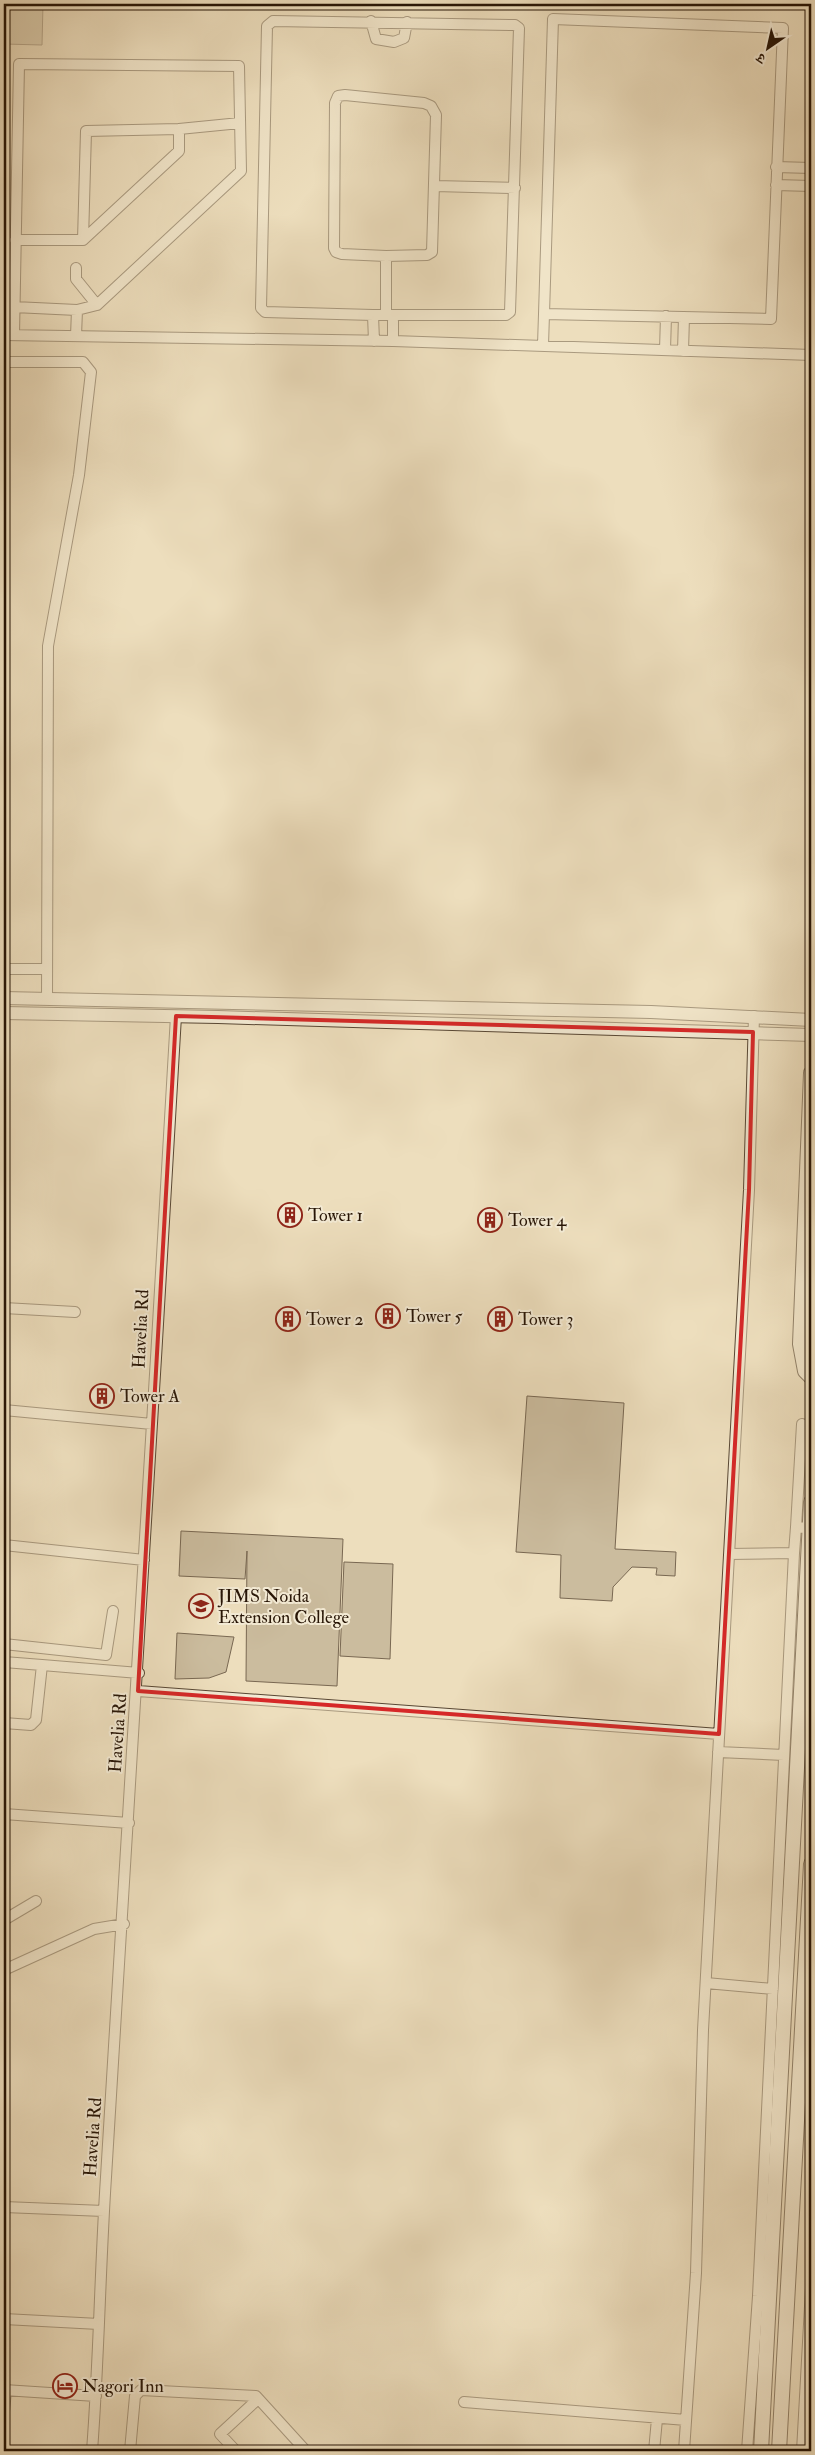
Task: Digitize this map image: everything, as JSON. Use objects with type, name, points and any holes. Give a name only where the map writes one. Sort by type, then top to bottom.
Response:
[{"type":"main road","points":[[811,1073],[800,1344],[811,1387]]},
{"type":"main road","points":[[761,2451],[803,1528],[811,1502]]},
{"type":"main road","points":[[779,2451],[811,1864]]},
{"type":"street","points":[[273,20],[371,21],[512,24],[518,27],[512,307],[509,314],[389,318],[373,315],[264,312],[262,308],[267,26],[273,20]]},
{"type":"street","points":[[543,346],[553,20],[783,28],[771,319],[544,314]]},
{"type":"street","points":[[371,21],[376,39],[394,42],[404,38],[407,22]]},
{"type":"street","points":[[14,307],[78,310],[97,305],[241,171],[239,66],[19,64],[14,307],[9,335],[393,341],[811,355]]},
{"type":"street","points":[[344,95],[431,106],[436,115],[432,252],[428,256],[386,256],[342,254],[336,252],[334,248],[335,103],[338,96],[344,95]]},
{"type":"street","points":[[83,240],[86,131],[179,129],[240,123]]},
{"type":"street","points":[[16,240],[83,240],[179,151],[179,129]]},
{"type":"street","points":[[776,167],[811,168]]},
{"type":"street","points":[[776,185],[811,186]]},
{"type":"street","points":[[435,186],[515,188]]},
{"type":"street","points":[[386,256],[389,318],[393,341]]},
{"type":"street","points":[[76,268],[76,279],[97,305]]},
{"type":"street","points":[[76,336],[78,310]]},
{"type":"street","points":[[373,315],[374,341]]},
{"type":"street","points":[[665,350],[666,316]]},
{"type":"street","points":[[682,351],[684,317]]},
{"type":"street","points":[[4,362],[83,362],[91,372],[80,475],[48,646],[47,999]]},
{"type":"street","points":[[4,969],[47,969]]},
{"type":"street","points":[[4,998],[754,1016],[811,1020]]},
{"type":"street","points":[[218,1017],[219,1004]]},
{"type":"street","points":[[4,1013],[218,1017],[811,1035]]},
{"type":"street","name":"Havelia Rd","points":[[92,2451],[104,2211],[124,1924],[176,1016]]},
{"type":"street","points":[[684,2451],[696,2273],[706,1983],[749,1190],[754,1016]]},
{"type":"street","points":[[4,1308],[75,1312]]},
{"type":"street","points":[[4,1410],[152,1424]]},
{"type":"street","points":[[747,2451],[758,2296],[794,1553],[803,1528],[802,1424]]},
{"type":"street","points":[[4,1545],[144,1560]]},
{"type":"street","points":[[729,1554],[794,1553]]},
{"type":"street","points":[[4,1644],[106,1655],[113,1611]]},
{"type":"street","points":[[4,1662],[139,1673]]},
{"type":"street","points":[[4,1723],[31,1725],[36,1720],[42,1665]]},
{"type":"street","points":[[138,1691],[719,1734]]},
{"type":"street","points":[[718,1752],[784,1755]]},
{"type":"street","points":[[4,1814],[129,1823]]},
{"type":"street","points":[[4,1920],[36,1901]]},
{"type":"street","points":[[4,1970],[94,1929],[124,1924]]},
{"type":"street","points":[[706,1983],[773,1989]]},
{"type":"street","points":[[4,2206],[104,2211]]},
{"type":"street","points":[[802,2451],[811,2288]]},
{"type":"street","points":[[4,2319],[99,2324]]},
{"type":"street","points":[[4,2412],[5,2390],[96,2396]]},
{"type":"street","points":[[130,2451],[135,2396],[141,2390],[256,2396],[306,2451]]},
{"type":"street","points":[[236,2451],[220,2434],[258,2399]]},
{"type":"street","points":[[464,2402],[686,2420]]},
{"type":"street","points":[[654,2451],[657,2419]]},
{"type":"highlighted area","points":[[176,1016],[753,1032],[749,1190],[719,1734],[138,1691]]},
{"type":"shaded area","points":[[4,4],[43,4],[42,45],[4,44]]},
{"type":"shaded area","points":[[811,1277],[811,1363],[808,1354]]},
{"type":"shaded area","points":[[527,1396],[624,1403],[615,1549],[676,1552],[675,1576],[656,1575],[657,1568],[632,1567],[613,1587],[612,1601],[560,1598],[561,1555],[516,1552]]},
{"type":"shaded area","points":[[181,1531],[343,1539],[337,1686],[246,1681],[247,1551],[245,1579],[179,1576]]},
{"type":"shaded area","points":[[344,1562],[393,1564],[390,1659],[340,1656]]},
{"type":"shaded area","points":[[177,1633],[234,1637],[226,1672],[209,1678],[175,1679]]},
{"type":"place","name":"Tower 1","points":[[290,1215]]},
{"type":"place","name":"Tower 4","points":[[490,1220]]},
{"type":"place","name":"Tower 5","points":[[388,1316]]},
{"type":"place","name":"Tower 2","points":[[288,1319]]},
{"type":"place","name":"Tower 3","points":[[500,1319]]},
{"type":"place","name":"Tower A","points":[[102,1396]]},
{"type":"place","name":"JIMS Noida Extension College","points":[[201,1606]]},
{"type":"place","name":"Nagori Inn","points":[[65,2386]]}]
